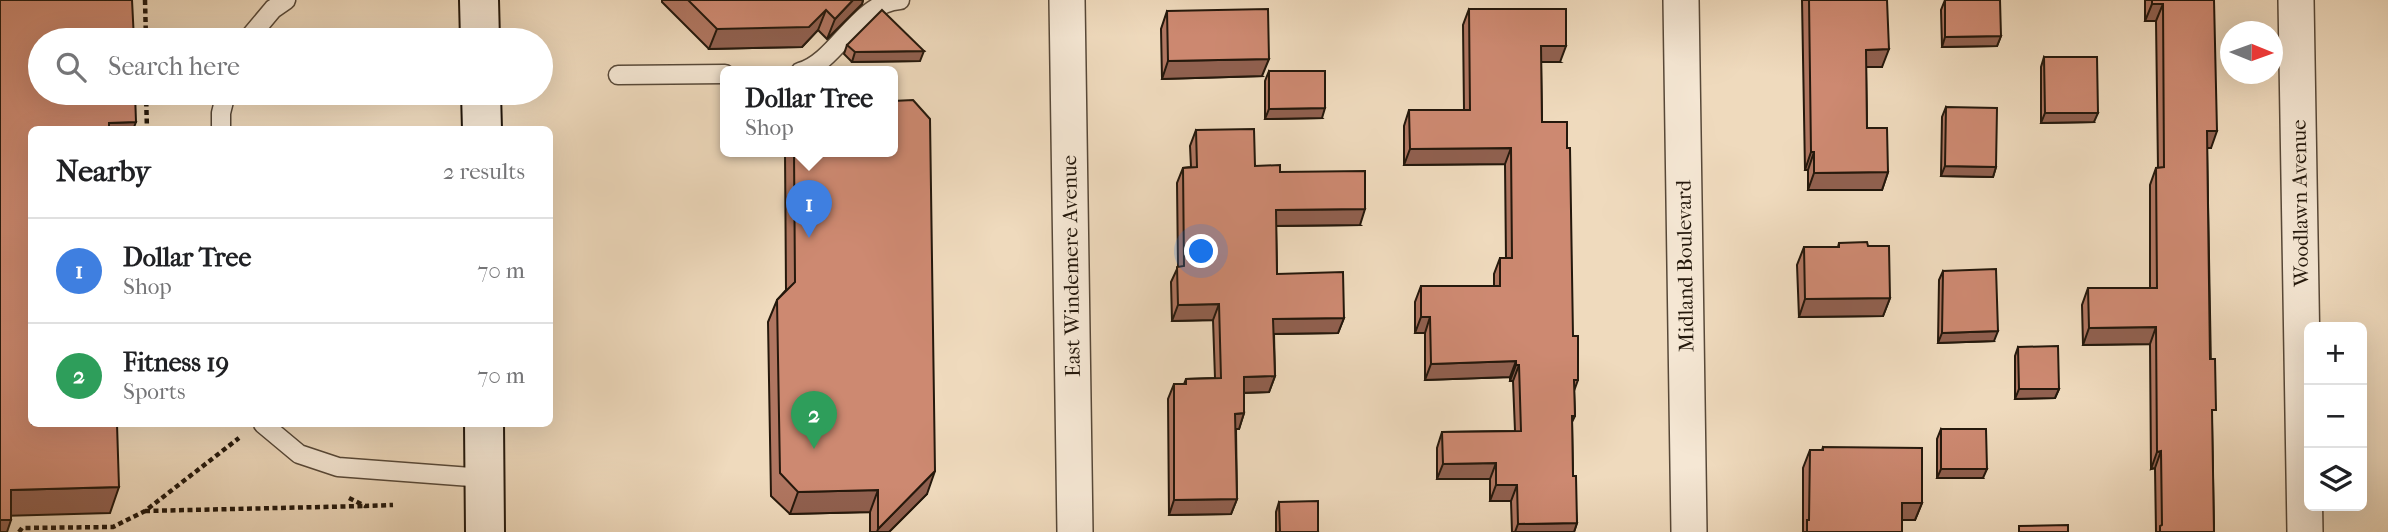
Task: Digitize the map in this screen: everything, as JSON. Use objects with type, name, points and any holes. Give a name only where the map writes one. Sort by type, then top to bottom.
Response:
[{"type":"main road","points":[[479,0],[480,28]]},
{"type":"main road","points":[[481,105],[482,126]]},
{"type":"main road","points":[[484,427],[485,532]]},
{"type":"street","name":"East Windemere Avenue","points":[[1068,0],[1075,532]]},
{"type":"street","name":"Midland Boulevard","points":[[1681,0],[1689,532]]},
{"type":"street","name":"Woodlawn Avenue","points":[[2296,0],[2305,532]]},
{"type":"lane","points":[[257,28],[273,9],[286,0]]},
{"type":"lane","points":[[812,66],[873,10],[888,1],[900,0]]},
{"type":"lane","points":[[618,75],[720,74]]},
{"type":"lane","points":[[221,126],[223,105]]},
{"type":"lane","points":[[266,427],[299,454],[338,467],[484,478]]},
{"type":"path","points":[[145,0],[146,28]]},
{"type":"path","points":[[146,105],[147,126]]},
{"type":"path","points":[[19,532],[22,528],[113,527],[145,511],[239,438]]},
{"type":"path","points":[[145,511],[365,506]]},
{"type":"building","points":[[0,0],[132,0],[133,28],[28,28],[28,105],[135,105],[136,122],[109,123],[109,126],[28,126],[28,427],[117,427],[119,487],[11,490],[11,520],[0,520]]},
{"type":"building","points":[[688,0],[853,0],[835,19],[826,10],[809,27],[717,29]]},
{"type":"building","points":[[1809,0],[1887,0],[1889,49],[1866,50],[1867,128],[1887,128],[1888,172],[1814,173],[1814,152],[1811,152]]},
{"type":"building","points":[[1945,0],[2000,0],[2001,36],[1945,37]]},
{"type":"building","points":[[2152,0],[2214,0],[2217,131],[2207,131],[2210,359],[2215,359],[2216,410],[2212,410],[2214,532],[2160,532],[2161,451],[2157,452],[2156,327],[2089,328],[2088,288],[2157,288],[2156,168],[2164,167],[2163,4],[2152,4]]},
{"type":"building","points":[[1268,9],[1269,59],[1168,61],[1167,11]]},
{"type":"building","points":[[1469,9],[1566,9],[1566,46],[1541,46],[1542,122],[1567,122],[1567,148],[1570,148],[1573,336],[1578,336],[1578,380],[1574,380],[1575,416],[1572,416],[1577,523],[1518,524],[1517,485],[1496,485],[1496,463],[1443,464],[1442,432],[1521,431],[1519,365],[1516,365],[1516,361],[1431,364],[1430,317],[1421,317],[1421,286],[1500,286],[1500,258],[1512,258],[1511,148],[1410,149],[1409,110],[1470,110]]},
{"type":"building","points":[[882,10],[924,51],[855,52],[847,45]]},
{"type":"building","points":[[2044,57],[2097,57],[2098,113],[2045,113]]},
{"type":"building","points":[[1269,71],[1325,71],[1325,108],[1269,109]]},
{"type":"building","points":[[913,100],[930,119],[935,471],[878,529],[878,490],[798,492],[780,473],[777,300],[795,282],[794,157],[898,157],[898,101]]},
{"type":"building","points":[[1946,107],[1997,108],[1996,167],[1945,166]]},
{"type":"building","points":[[1254,129],[1255,166],[1280,165],[1280,172],[1365,171],[1365,209],[1276,210],[1277,274],[1343,272],[1344,318],[1273,319],[1275,376],[1244,377],[1244,413],[1235,414],[1237,499],[1174,500],[1174,384],[1186,384],[1186,379],[1221,378],[1219,304],[1178,305],[1177,267],[1184,266],[1183,168],[1197,167],[1196,130]]},
{"type":"building","points":[[1867,242],[1868,246],[1889,246],[1890,298],[1805,299],[1804,247],[1839,247],[1839,243]]},
{"type":"building","points":[[1996,269],[1998,331],[1942,333],[1943,271]]},
{"type":"building","points":[[2058,346],[2059,389],[2019,389],[2018,347]]},
{"type":"building","points":[[1941,429],[1986,429],[1987,469],[1941,469]]},
{"type":"building","points":[[1823,447],[1922,448],[1922,503],[1902,503],[1902,532],[1807,532],[1810,450],[1823,450]]},
{"type":"building","points":[[1318,501],[1318,532],[1280,532],[1279,502]]},
{"type":"building","points":[[2068,525],[2068,532],[2019,532],[2019,526]]},
{"type":"place","name":"Dollar Tree","points":[[809,238]]},
{"type":"place","name":"Fitness 19","points":[[814,449]]}]
